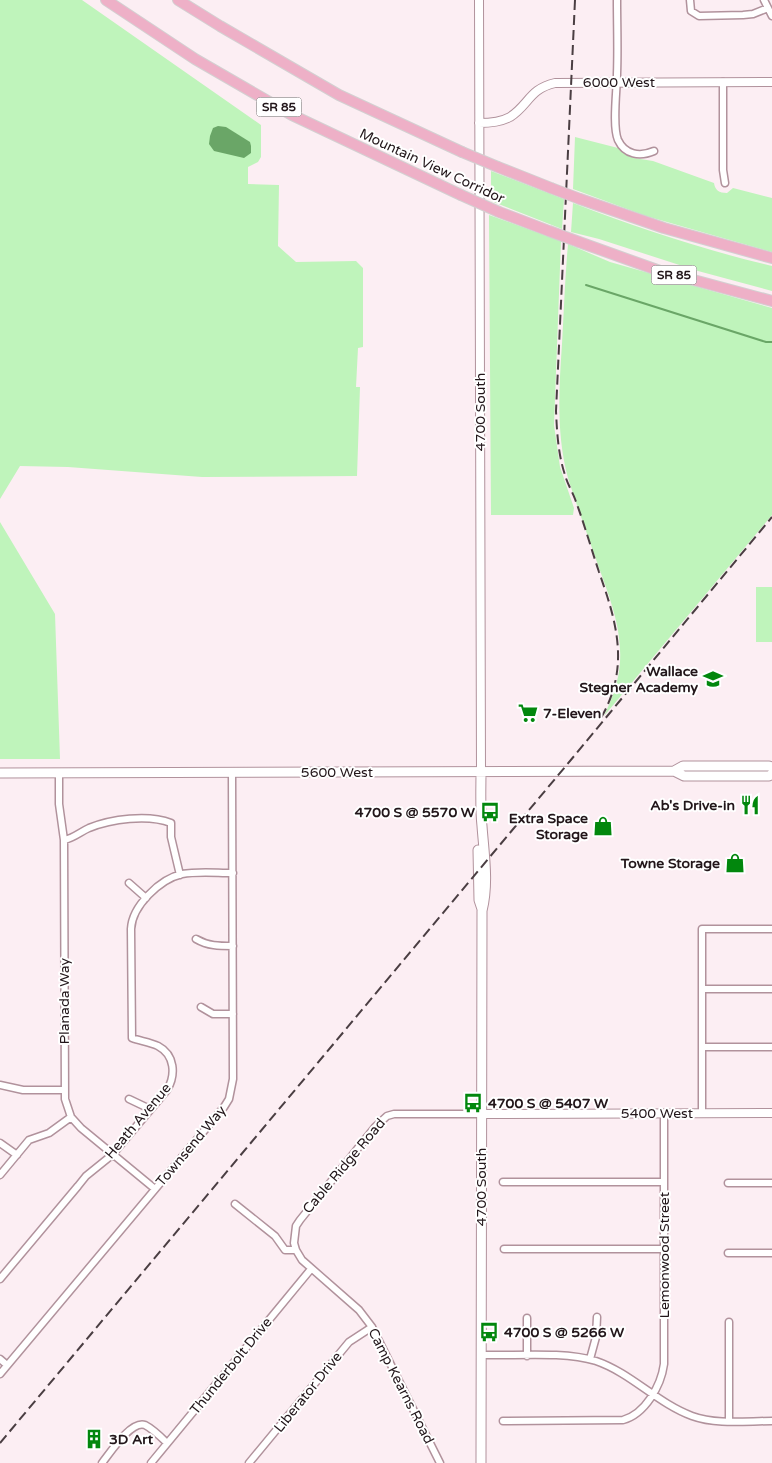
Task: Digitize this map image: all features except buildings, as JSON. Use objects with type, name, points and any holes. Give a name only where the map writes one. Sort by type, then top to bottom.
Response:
[{"type":"highway","name":"Mountain View Corridor","points":[[106,0],[195,59],[292,115],[461,195],[499,212],[660,271],[772,301]]},
{"type":"highway","name":"Mountain View Corridor","points":[[178,0],[339,95],[462,152],[580,199],[664,228],[772,258]]},
{"type":"main road","name":"5600 West","points":[[674,771],[683,766],[772,767]]},
{"type":"main road","name":"4700 South","points":[[481,771],[481,824],[478,844],[479,900],[482,911],[481,1463]]},
{"type":"main road","name":"5600 West","points":[[0,773],[674,771],[684,776],[769,776],[772,774]]},
{"type":"street","name":"4700 South","points":[[479,0],[481,771]]},
{"type":"street","points":[[617,0],[616,133],[620,143],[628,151],[638,155],[654,151]]},
{"type":"street","points":[[690,0],[692,13],[699,16],[748,15],[768,8]]},
{"type":"street","points":[[764,0],[772,16]]},
{"type":"street","points":[[723,82],[723,170],[725,183]]},
{"type":"street","name":"6000 West","points":[[479,123],[496,122],[511,116],[520,109],[532,94],[550,84],[772,82]]},
{"type":"street","name":"Townsend Way","points":[[0,1374],[229,1099],[233,1078],[232,772]]},
{"type":"street","name":"Planada Way","points":[[59,773],[59,804],[64,840],[64,1090],[71,1117]]},
{"type":"street","points":[[64,840],[73,838],[87,829],[104,823],[120,820],[161,819],[170,823],[171,837],[180,875]]},
{"type":"street","name":"Heath Avenue","points":[[0,1279],[86,1176],[112,1155],[167,1090],[172,1080],[173,1072],[168,1055],[163,1049],[157,1045],[132,1038],[131,923],[134,913],[146,898],[163,884],[180,875],[233,872]]},
{"type":"street","points":[[129,883],[146,898]]},
{"type":"street","points":[[702,1113],[702,929],[772,929]]},
{"type":"street","points":[[196,939],[204,944],[213,946],[233,946]]},
{"type":"street","points":[[702,989],[772,989]]},
{"type":"street","points":[[200,1007],[213,1014],[233,1014]]},
{"type":"street","points":[[702,1047],[772,1047]]},
{"type":"street","points":[[0,1085],[22,1090],[64,1090]]},
{"type":"street","points":[[129,1098],[150,1109]]},
{"type":"street","name":"5400 West","points":[[482,1114],[772,1112]]},
{"type":"street","name":"Lemonwood Street","points":[[503,1422],[623,1420],[639,1412],[661,1378],[664,1364],[664,1113]]},
{"type":"street","name":"Cable Ridge Road","points":[[296,1250],[294,1235],[300,1220],[375,1127],[387,1116],[394,1114],[482,1114]]},
{"type":"street","points":[[0,1175],[29,1140],[49,1133],[71,1117],[112,1155],[155,1189]]},
{"type":"street","points":[[0,1143],[17,1154]]},
{"type":"street","points":[[503,1182],[664,1182]]},
{"type":"street","points":[[728,1183],[772,1183]]},
{"type":"street","points":[[235,1204],[275,1236],[285,1250],[296,1250]]},
{"type":"street","points":[[504,1249],[664,1249]]},
{"type":"street","name":"Camp Kearns Road","points":[[296,1250],[302,1260],[359,1310],[372,1327],[440,1463]]},
{"type":"street","points":[[728,1253],[772,1253]]},
{"type":"street","name":"Thunderbolt Drive","points":[[151,1463],[311,1269]]},
{"type":"street","points":[[590,1359],[596,1337],[597,1317]]},
{"type":"street","points":[[527,1318],[527,1356]]},
{"type":"street","points":[[728,1322],[729,1421]]},
{"type":"street","name":"Liberator Drive","points":[[249,1463],[349,1342],[372,1327]]},
{"type":"street","points":[[481,1356],[570,1356],[590,1359],[608,1366],[677,1409],[694,1417],[729,1421],[772,1421]]},
{"type":"street","points":[[0,1359],[7,1365]]},
{"type":"street","points":[[102,1463],[130,1429],[138,1425],[147,1426],[167,1443]]},
{"type":"shaded area","points":[[0,0],[82,0],[261,125],[261,157],[258,162],[248,167],[248,184],[279,185],[278,246],[296,262],[356,261],[363,268],[363,347],[358,348],[356,387],[360,387],[357,476],[202,477],[68,467],[20,466],[0,499]]},
{"type":"shaded area","points":[[218,126],[226,127],[250,142],[251,153],[244,158],[214,151],[209,144],[210,136],[213,128]]},
{"type":"shaded area","points":[[575,137],[618,148],[626,155],[634,158],[653,161],[714,183],[718,191],[727,193],[733,188],[772,198],[772,252],[646,216],[573,189]]},
{"type":"shaded area","points":[[491,171],[564,199],[562,229],[491,201]]},
{"type":"shaded area","points":[[573,203],[671,238],[772,266],[772,291],[698,271],[599,239],[571,232]]},
{"type":"shaded area","points":[[489,215],[561,241],[554,425],[560,467],[574,508],[573,515],[491,515]]},
{"type":"shaded area","points":[[568,244],[610,262],[772,308],[772,515],[604,716],[617,683],[620,662],[619,636],[610,600],[568,478],[560,428],[560,378]]},
{"type":"shaded area","points":[[0,522],[55,614],[60,759],[0,759]]},
{"type":"shaded area","points":[[756,587],[772,587],[772,642],[756,642]]},
{"type":"waterway","points":[[586,285],[766,342],[772,342]]},
{"type":"railway","points":[[575,0],[556,411],[558,443],[563,467],[611,609],[618,645],[615,681],[610,699],[601,718]]},
{"type":"railway","points":[[0,1443],[772,517]]},
{"type":"place","name":"Wallace Stegner Academy","points":[[713,679]]},
{"type":"place","name":"7-Eleven","points":[[528,713]]},
{"type":"place","name":"Ab's Drive-in","points":[[750,805]]},
{"type":"place","name":"4700 S @ 5570 W","points":[[490,812]]},
{"type":"place","name":"Extra Space Storage","points":[[603,826]]},
{"type":"place","name":"Towne Storage","points":[[735,863]]},
{"type":"place","name":"4700 S @ 5407 W","points":[[473,1103]]},
{"type":"place","name":"4700 S @ 5266 W","points":[[489,1332]]},
{"type":"place","name":"3D Art","points":[[94,1439]]}]
